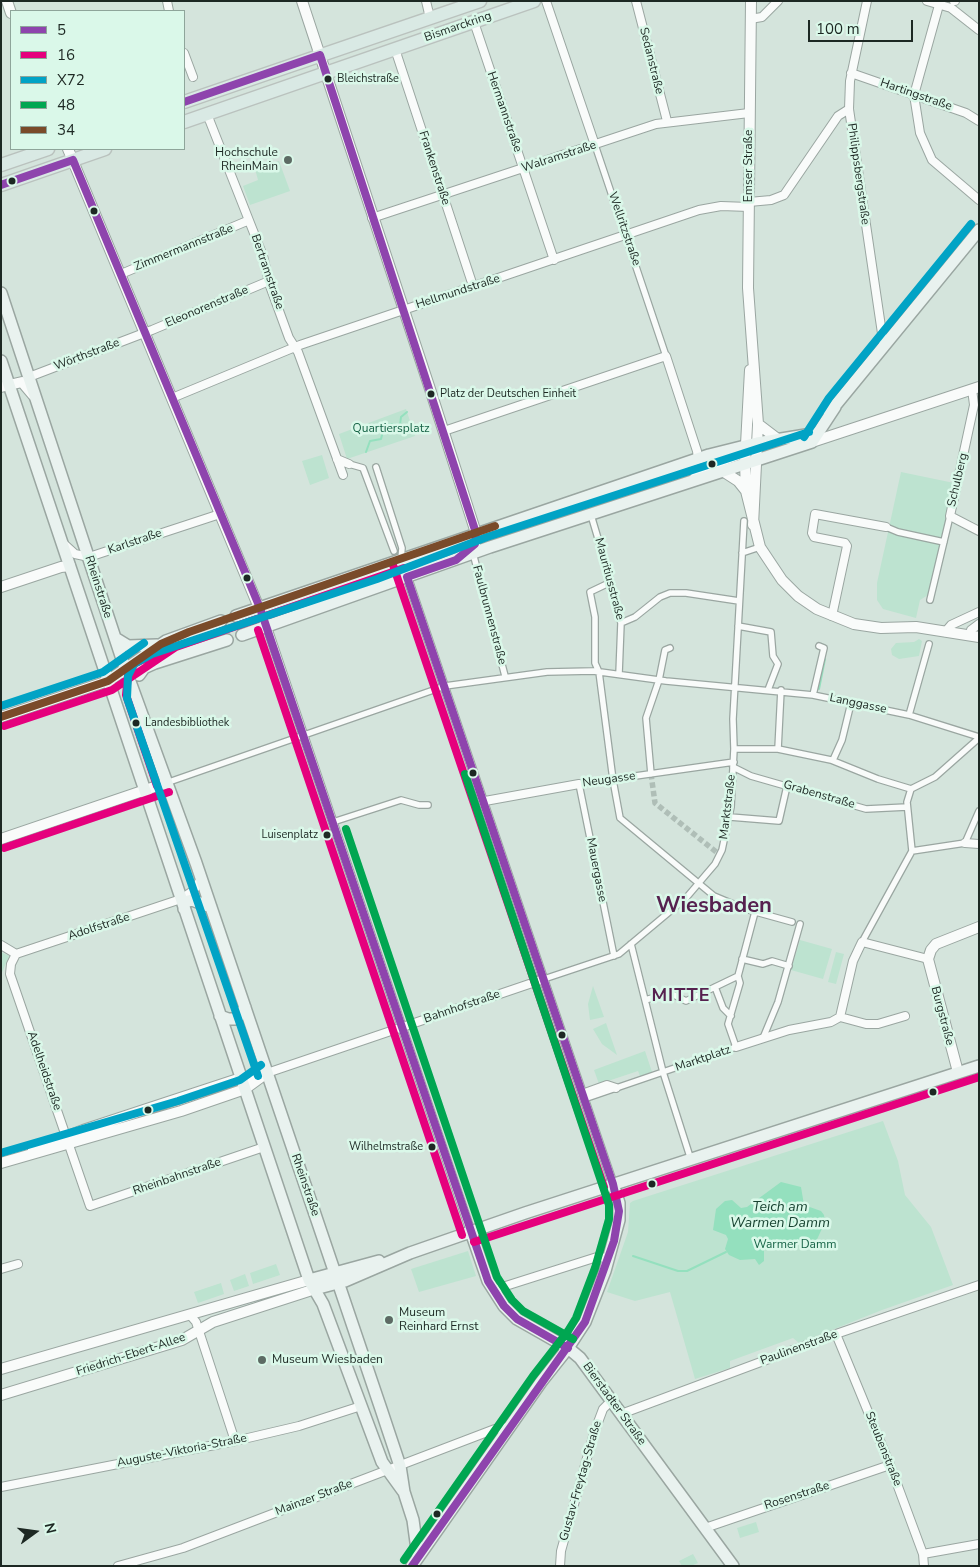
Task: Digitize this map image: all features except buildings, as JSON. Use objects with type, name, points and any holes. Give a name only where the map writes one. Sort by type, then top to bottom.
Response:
[{"type":"main road","name":"Bismarckring","points":[[185,102],[480,1]]},
{"type":"main road","name":"Bismarckring","points":[[185,122],[534,1]]},
{"type":"main road","points":[[1,165],[45,150]]},
{"type":"main road","points":[[1,185],[71,154],[98,150]]},
{"type":"main road","points":[[236,616],[398,555],[476,533],[698,459],[750,453],[814,436],[835,407],[979,230]]},
{"type":"main road","name":"Rheinstraße","points":[[1,293],[125,668],[211,906],[368,1370],[400,1466],[404,1492],[413,1520]]},
{"type":"main road","name":"Rheinstraße","points":[[1,361],[5,386],[70,566],[312,1285],[323,1304],[387,1471],[404,1492]]},
{"type":"main road","points":[[242,635],[473,553],[721,470],[750,453],[779,440],[814,436]]},
{"type":"main road","points":[[619,485],[642,498]]},
{"type":"main road","points":[[398,555],[411,566],[424,570]]},
{"type":"main road","points":[[108,681],[161,644],[221,621]]},
{"type":"main road","points":[[115,638],[128,646],[161,644]]},
{"type":"main road","points":[[139,675],[144,668],[227,640]]},
{"type":"main road","points":[[136,695],[145,654]]},
{"type":"main road","points":[[183,904],[192,900],[211,906]]},
{"type":"main road","points":[[220,1016],[226,1019],[235,1018],[241,1014],[244,1007]]},
{"type":"main road","points":[[312,1285],[613,1184],[979,1066]]},
{"type":"main road","points":[[416,1562],[510,1427],[568,1348],[584,1322],[609,1258],[619,1220],[619,1204],[613,1184]]},
{"type":"main road","name":"Bierstadter Straße","points":[[471,1232],[493,1290],[504,1306],[517,1319],[568,1348],[580,1358],[733,1566]]},
{"type":"main road","points":[[350,1376],[351,1371],[356,1366],[364,1366],[368,1370]]},
{"type":"main road","points":[[413,1520],[427,1544]]},
{"type":"main road","points":[[413,1520],[416,1562]]},
{"type":"street","points":[[302,1],[476,533],[475,544],[456,560]]},
{"type":"street","points":[[426,1],[430,18]]},
{"type":"street","name":"Wellritzstraße","points":[[546,1],[666,356],[698,459]]},
{"type":"street","name":"Sedanstraße","points":[[636,1],[667,122]]},
{"type":"street","name":"Emser Straße","points":[[750,1],[748,288],[758,424],[750,453]]},
{"type":"street","points":[[750,19],[762,17],[778,1]]},
{"type":"street","name":"Philippsbergstraße","points":[[867,1],[851,73],[849,109],[884,347]]},
{"type":"street","points":[[928,1],[951,8],[979,30]]},
{"type":"street","points":[[939,5],[914,95],[920,133],[927,152],[942,170],[979,200]]},
{"type":"street","name":"Hermannstraße","points":[[474,22],[554,260]]},
{"type":"street","name":"Frankenstraße","points":[[396,49],[473,286]]},
{"type":"street","points":[[185,56],[193,78]]},
{"type":"street","name":"Hartingstraße","points":[[851,73],[966,113],[979,121]]},
{"type":"street","name":"Hellmundstraße","points":[[172,398],[295,347],[702,209],[749,205],[784,195],[838,116],[849,109]]},
{"type":"street","name":"Walramstraße","points":[[372,218],[667,122],[749,112]]},
{"type":"street","name":"Bertramstraße","points":[[207,114],[247,221],[263,256],[269,281],[337,460]]},
{"type":"street","points":[[71,154],[260,608],[471,1232]]},
{"type":"street","name":"Zimmermannstraße","points":[[120,274],[247,221]]},
{"type":"street","name":"Eleonorenstraße","points":[[145,333],[269,281]]},
{"type":"street","name":"Emser Straße","points":[[750,453],[751,331]]},
{"type":"street","name":"Wörthstraße","points":[[29,377],[145,333]]},
{"type":"street","points":[[444,431],[666,356]]},
{"type":"street","points":[[5,386],[17,382],[24,383],[37,402]]},
{"type":"street","points":[[814,436],[856,428],[975,388]]},
{"type":"street","name":"Schulberg","points":[[930,600],[974,405],[975,388]]},
{"type":"street","points":[[758,424],[779,440]]},
{"type":"street","points":[[694,479],[719,462],[750,453]]},
{"type":"street","points":[[750,453],[746,491],[748,523],[771,567],[789,588],[807,603],[832,616],[854,624],[874,628],[910,626],[974,636]]},
{"type":"street","points":[[748,523],[750,453]]},
{"type":"street","points":[[337,460],[363,468],[407,577],[485,802],[613,1184]]},
{"type":"street","points":[[337,460],[343,475]]},
{"type":"street","points":[[376,467],[402,548],[398,555]]},
{"type":"street","points":[[721,470],[738,481],[746,491]]},
{"type":"street","name":"Karlstraße","points":[[89,557],[220,514]]},
{"type":"street","points":[[832,616],[848,546],[845,543],[814,537],[812,533],[815,514],[886,527],[898,532],[944,542]]},
{"type":"street","name":"Mauritiusstraße","points":[[591,515],[612,582],[621,623],[619,674]]},
{"type":"street","points":[[950,516],[979,531]]},
{"type":"street","name":"Marktstraße","points":[[544,978],[614,956],[686,898],[700,883],[720,855],[730,817],[734,764],[734,687],[739,601],[742,553],[748,523]]},
{"type":"street","points":[[59,534],[70,551],[89,557]]},
{"type":"street","points":[[742,553],[760,547]]},
{"type":"street","name":"Faulbrunnenstraße","points":[[473,553],[505,676]]},
{"type":"street","points":[[1,587],[60,567],[70,566]]},
{"type":"street","points":[[612,582],[590,592],[596,617],[595,663],[599,672],[618,811],[624,822],[695,878],[714,896],[755,912],[792,922]]},
{"type":"street","points":[[621,623],[635,617],[660,597],[670,593],[686,593],[739,601]]},
{"type":"street","points":[[945,632],[951,625],[979,612]]},
{"type":"street","points":[[974,636],[971,630],[979,624]]},
{"type":"street","points":[[738,626],[771,632],[773,656],[778,664],[768,690]]},
{"type":"street","points":[[909,715],[929,644]]},
{"type":"street","points":[[813,695],[824,648],[819,646]]},
{"type":"street","points":[[651,774],[646,718],[659,680],[665,650],[670,648]]},
{"type":"street","name":"Langgasse","points":[[166,783],[445,686],[505,676],[547,672],[599,672],[659,680],[782,690],[909,715],[979,737]]},
{"type":"street","points":[[1,717],[108,681]]},
{"type":"street","points":[[778,749],[782,690]]},
{"type":"street","points":[[832,760],[842,740],[851,703]]},
{"type":"street","points":[[734,749],[778,749],[832,760],[911,790],[936,777],[979,737]]},
{"type":"street","name":"Neugasse","points":[[485,802],[579,784],[734,764]]},
{"type":"street","name":"Grabenstraße","points":[[734,764],[751,776],[866,810],[907,807]]},
{"type":"street","points":[[1,839],[166,783]]},
{"type":"street","name":"Mauergasse","points":[[579,784],[614,956]]},
{"type":"street","points":[[730,817],[779,821],[787,786]]},
{"type":"street","points":[[905,1016],[878,1024],[866,1024],[840,1017],[853,961],[912,850],[907,807],[911,790]]},
{"type":"street","points":[[333,822],[401,800],[419,805],[428,805]]},
{"type":"street","points":[[964,843],[979,811]]},
{"type":"street","points":[[912,850],[964,843],[979,844]]},
{"type":"street","points":[[183,904],[201,879]]},
{"type":"street","name":"Adolfstraße","points":[[16,954],[183,904]]},
{"type":"street","points":[[736,1047],[728,1024],[740,983],[738,976],[755,912]]},
{"type":"street","points":[[763,1038],[778,1002],[800,924]]},
{"type":"street","points":[[862,942],[928,959],[931,950],[936,944],[979,927]]},
{"type":"street","name":"Marktplatz","points":[[631,944],[663,1072],[763,1038],[789,1030],[831,1022],[840,1017]]},
{"type":"street","points":[[1,945],[16,954],[10,964],[10,974],[1,977]]},
{"type":"street","points":[[742,959],[764,964],[772,961],[789,966]]},
{"type":"street","name":"Burgstraße","points":[[928,959],[958,1072]]},
{"type":"street","name":"Adelheidstraße","points":[[10,974],[90,1206]]},
{"type":"street","points":[[645,1000],[670,993],[686,1001],[738,976]]},
{"type":"street","name":"Bahnhofstraße","points":[[3,1162],[243,1084],[267,1073],[544,978]]},
{"type":"street","points":[[715,987],[723,1008],[731,1016]]},
{"type":"street","points":[[583,1096],[607,1085],[616,1088],[663,1072],[691,1160]]},
{"type":"street","name":"Rheinbahnstraße","points":[[90,1206],[264,1147]]},
{"type":"street","points":[[493,1290],[597,1257],[609,1258]]},
{"type":"street","points":[[1,1269],[18,1264]]},
{"type":"street","name":"Friedrich-Ebert-Allee","points":[[1,1369],[190,1315],[312,1285]]},
{"type":"street","name":"Friedrich-Ebert-Allee","points":[[1,1396],[182,1340],[213,1322],[312,1285]]},
{"type":"street","name":"Paulinenstraße","points":[[621,1414],[836,1334],[979,1285]]},
{"type":"street","points":[[190,1315],[195,1320],[236,1441]]},
{"type":"street","name":"Steubenstraße","points":[[836,1334],[890,1465],[923,1554],[924,1566]]},
{"type":"street","name":"Gustav-Freytag-Straße","points":[[560,1566],[562,1551],[594,1433],[603,1409],[611,1401]]},
{"type":"street","name":"Auguste-Viktoria-Straße","points":[[1,1487],[236,1441],[299,1426],[361,1406]]},
{"type":"street","name":"Mainzer Straße","points":[[118,1566],[183,1548],[495,1429],[510,1427]]},
{"type":"street","name":"Rosenstraße","points":[[705,1528],[890,1465]]},
{"type":"street","points":[[923,1554],[979,1544]]},
{"type":"green space","points":[[279,161],[290,191],[250,205],[243,186],[258,180],[255,169]]},
{"type":"green space","name":"Quartiersplatz","points":[[406,409],[415,436],[347,459],[339,434]]},
{"type":"green space","points":[[322,455],[329,478],[310,485],[302,461]]},
{"type":"green space","points":[[901,472],[954,483],[928,595],[920,600],[916,618],[883,609],[877,600],[877,583]]},
{"type":"green space","points":[[631,485],[634,495],[491,544],[489,536],[523,525],[539,515]]},
{"type":"green space","points":[[919,639],[922,641],[919,656],[899,659],[892,655],[891,649],[896,643],[914,642]]},
{"type":"green space","points":[[800,940],[832,949],[823,979],[791,970]]},
{"type":"green space","points":[[1,952],[9,956],[1,975]]},
{"type":"green space","points":[[836,952],[844,954],[836,984],[828,982]]},
{"type":"green space","points":[[593,986],[604,1017],[590,1020],[588,1004]]},
{"type":"green space","points":[[606,1023],[617,1055],[602,1044],[593,1029]]},
{"type":"green space","points":[[645,1051],[652,1072],[640,1076],[638,1071],[599,1084],[594,1070]]},
{"type":"green space","name":"Warmer Damm","points":[[883,1121],[898,1161],[905,1195],[931,1227],[953,1285],[882,1310],[799,1343],[793,1338],[730,1361],[730,1368],[695,1379],[670,1292],[635,1301],[607,1292],[628,1232],[630,1203],[633,1201]]},
{"type":"green space","points":[[468,1251],[476,1276],[419,1292],[411,1269]]},
{"type":"green space","points":[[276,1264],[280,1275],[253,1284],[250,1273]]},
{"type":"green space","points":[[245,1274],[249,1286],[234,1291],[230,1280]]},
{"type":"green space","points":[[221,1283],[224,1294],[198,1303],[194,1292]]},
{"type":"green space","points":[[756,1522],[759,1532],[740,1538],[737,1528]]},
{"type":"green space","points":[[693,1554],[698,1563],[691,1566],[682,1566],[679,1561]]},
{"type":"water","name":"Teich am Warmen Damm","points":[[781,1182],[801,1187],[804,1205],[821,1211],[824,1215],[825,1222],[813,1248],[794,1243],[768,1243],[764,1247],[764,1261],[759,1265],[755,1259],[740,1260],[729,1255],[725,1249],[728,1239],[726,1235],[713,1230],[716,1209],[725,1201],[732,1200],[741,1208],[747,1207]]},
{"type":"waterway","points":[[366,452],[370,441],[381,439],[384,427],[389,424],[400,425],[401,417],[407,412]]},
{"type":"waterway","points":[[819,689],[825,659]]},
{"type":"waterway","points":[[633,1256],[678,1271],[687,1271],[726,1252]]},
{"type":"tunnel","points":[[651,774],[655,803],[720,855]]},
{"type":"transit line","name":"5","points":[[320,55],[476,533],[475,544],[456,560],[407,577]]},
{"type":"transit line","name":"5","points":[[185,102],[320,55]]},
{"type":"transit line","name":"5","points":[[73,160],[260,608],[488,1281],[504,1306],[517,1319],[568,1348]]},
{"type":"transit line","name":"5","points":[[1,185],[73,160]]},
{"type":"transit line","name":"X72","points":[[804,437],[829,398],[971,224]]},
{"type":"transit line","name":"X72","points":[[258,1076],[127,698],[128,676],[134,664],[152,654],[377,579],[487,537],[809,432]]},
{"type":"transit line","name":"34","points":[[1,717],[108,681],[161,644],[189,632],[495,526]]},
{"type":"transit line","name":"16","points":[[392,562],[604,1187]]},
{"type":"transit line","name":"16","points":[[4,726],[112,690],[176,647],[404,568]]},
{"type":"transit line","name":"5","points":[[407,577],[613,1184],[619,1211],[614,1241],[585,1322],[412,1566]]},
{"type":"transit line","name":"16","points":[[258,630],[462,1235]]},
{"type":"transit line","name":"X72","points":[[1,706],[103,672],[144,643]]},
{"type":"transit line","name":"16","points":[[157,786],[126,695],[128,675],[134,664],[159,652]]},
{"type":"transit line","name":"48","points":[[404,1560],[576,1318],[595,1268],[609,1219],[609,1205],[465,774]]},
{"type":"transit line","name":"16","points":[[4,848],[169,792]]},
{"type":"transit line","name":"48","points":[[346,829],[497,1277],[512,1300],[523,1311],[573,1339]]},
{"type":"transit line","name":"X72","points":[[1,1153],[178,1101],[240,1080],[261,1065]]},
{"type":"transit line","name":"16","points":[[474,1242],[979,1077]]},
{"type":"place","name":"Bleichstraße","points":[[328,79]]},
{"type":"place","name":"Hochschule RheinMain","points":[[288,160]]},
{"type":"place","name":"Platz der Deutschen Einheit","points":[[431,394]]},
{"type":"place","name":"Landesbibliothek","points":[[136,723]]},
{"type":"place","name":"Luisenplatz","points":[[327,835]]},
{"type":"place","name":"Wilhelmstraße","points":[[432,1147]]},
{"type":"place","name":"Museum Reinhard Ernst","points":[[389,1320]]},
{"type":"place","name":"Museum Wiesbaden","points":[[262,1360]]},
{"type":"district","name":"Wiesbaden","points":[[714,907]]},
{"type":"district","name":"MITTE","points":[[681,997]]}]
